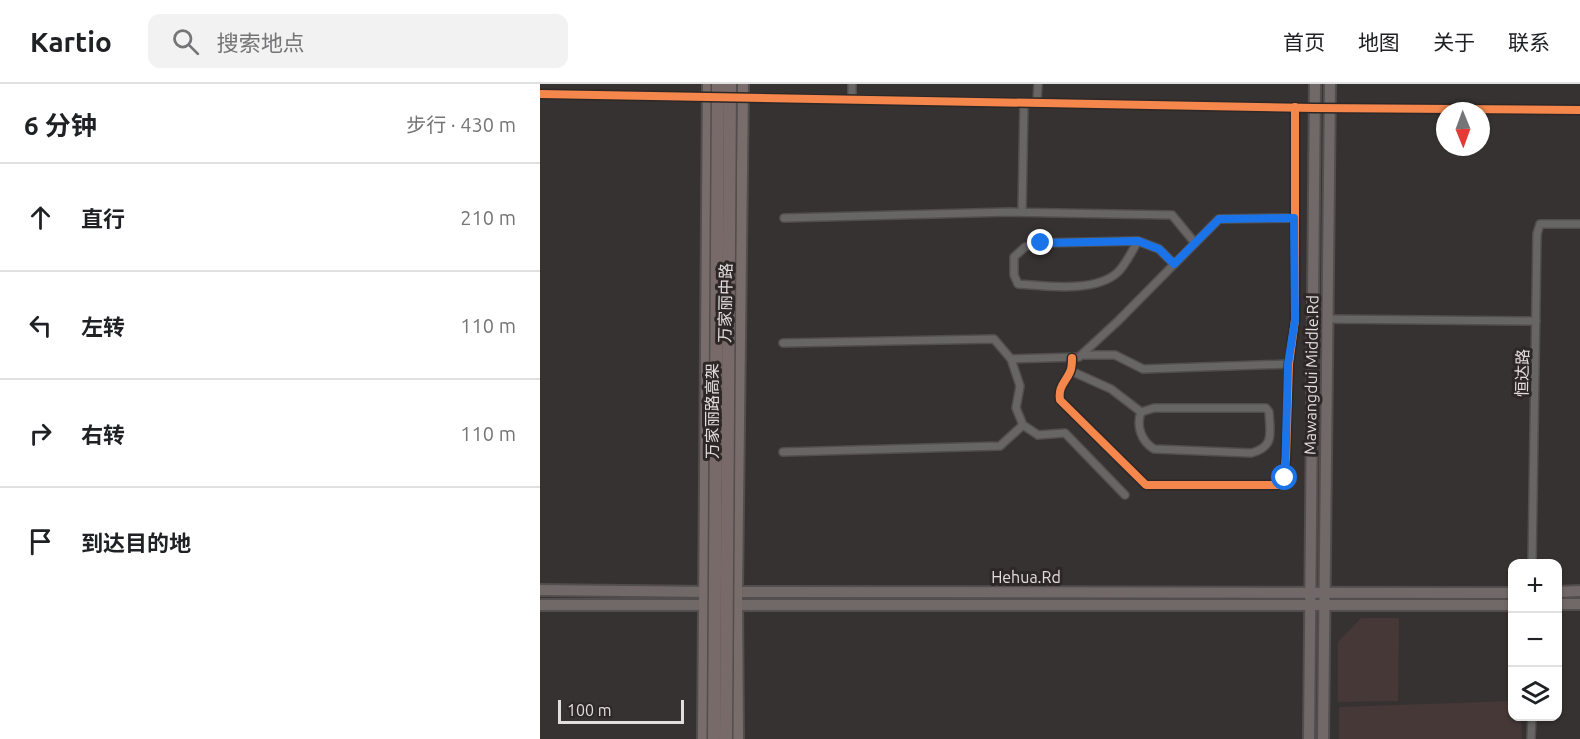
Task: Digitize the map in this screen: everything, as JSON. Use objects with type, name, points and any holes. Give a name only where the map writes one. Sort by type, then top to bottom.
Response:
[{"type":"highway","name":"万家丽路高架","points":[[714,739],[718,84]]},
{"type":"highway","name":"万家丽路高架","points":[[726,739],[730,84]]},
{"type":"main road","name":"万家丽中路","points":[[703,739],[708,84]]},
{"type":"main road","name":"万家丽中路","points":[[738,739],[737,592],[743,84]]},
{"type":"main road","name":"Mawangdui Middle.Rd","points":[[1309,739],[1315,84]]},
{"type":"main road","name":"Mawangdui Middle.Rd","points":[[1323,739],[1329,84]]},
{"type":"main road","name":"Hehua.Rd","points":[[540,590],[1508,593]]},
{"type":"main road","points":[[1562,592],[1580,591]]},
{"type":"main road","name":"Hehua.Rd","points":[[540,605],[891,603],[1508,605]]},
{"type":"main road","points":[[1562,604],[1580,604]]},
{"type":"street","points":[[852,84],[852,99]]},
{"type":"street","points":[[1037,102],[1038,84]]},
{"type":"street","points":[[540,94],[1315,108],[1580,110]]},
{"type":"street","points":[[1022,212],[1024,102]]},
{"type":"street","points":[[1072,357],[1071,371],[1061,385],[1060,400],[1146,485],[1277,485],[1282,483],[1285,478],[1288,364],[1295,320],[1295,107]]},
{"type":"street","points":[[784,218],[1022,212],[1172,215],[1195,243]]},
{"type":"street","points":[[1082,355],[1219,219],[1294,218]]},
{"type":"street","name":"恒达路","points":[[1532,559],[1537,234],[1540,224],[1580,224]]},
{"type":"street","points":[[1138,241],[1119,271],[1106,282],[1061,287],[1018,284],[1014,275],[1014,257],[1025,247],[1041,243],[1138,241],[1159,249],[1174,264]]},
{"type":"street","points":[[1327,319],[1536,321]]},
{"type":"street","points":[[783,343],[994,339],[1011,359],[1020,386],[1016,408],[1023,425],[1038,435],[1065,433],[1125,495]]},
{"type":"street","points":[[1011,359],[1115,355],[1143,369],[1288,364]]},
{"type":"street","points":[[1071,371],[1111,389],[1141,412]]},
{"type":"street","points":[[1263,407],[1269,412],[1270,441],[1264,448],[1251,453],[1154,449],[1142,437],[1139,422],[1141,412],[1154,408],[1263,407]]},
{"type":"street","points":[[783,452],[1000,446],[1023,425]]},
{"type":"street","points":[[1532,721],[1532,739]]},
{"type":"shaded area","points":[[1361,618],[1399,618],[1398,701],[1338,702],[1338,642]]},
{"type":"shaded area","points":[[1508,701],[1508,721],[1521,721],[1522,739],[1339,739],[1339,707]]},
{"type":"cycle path","points":[[540,94],[1315,108],[1580,110]]},
{"type":"cycle path","points":[[1072,358],[1071,370],[1061,388],[1060,400],[1146,485],[1277,485],[1283,483],[1289,364],[1295,320],[1295,107]]},
{"type":"route","points":[[1041,243],[1138,241],[1159,249],[1174,264],[1219,219],[1294,218],[1295,320],[1288,364],[1285,478]]}]
